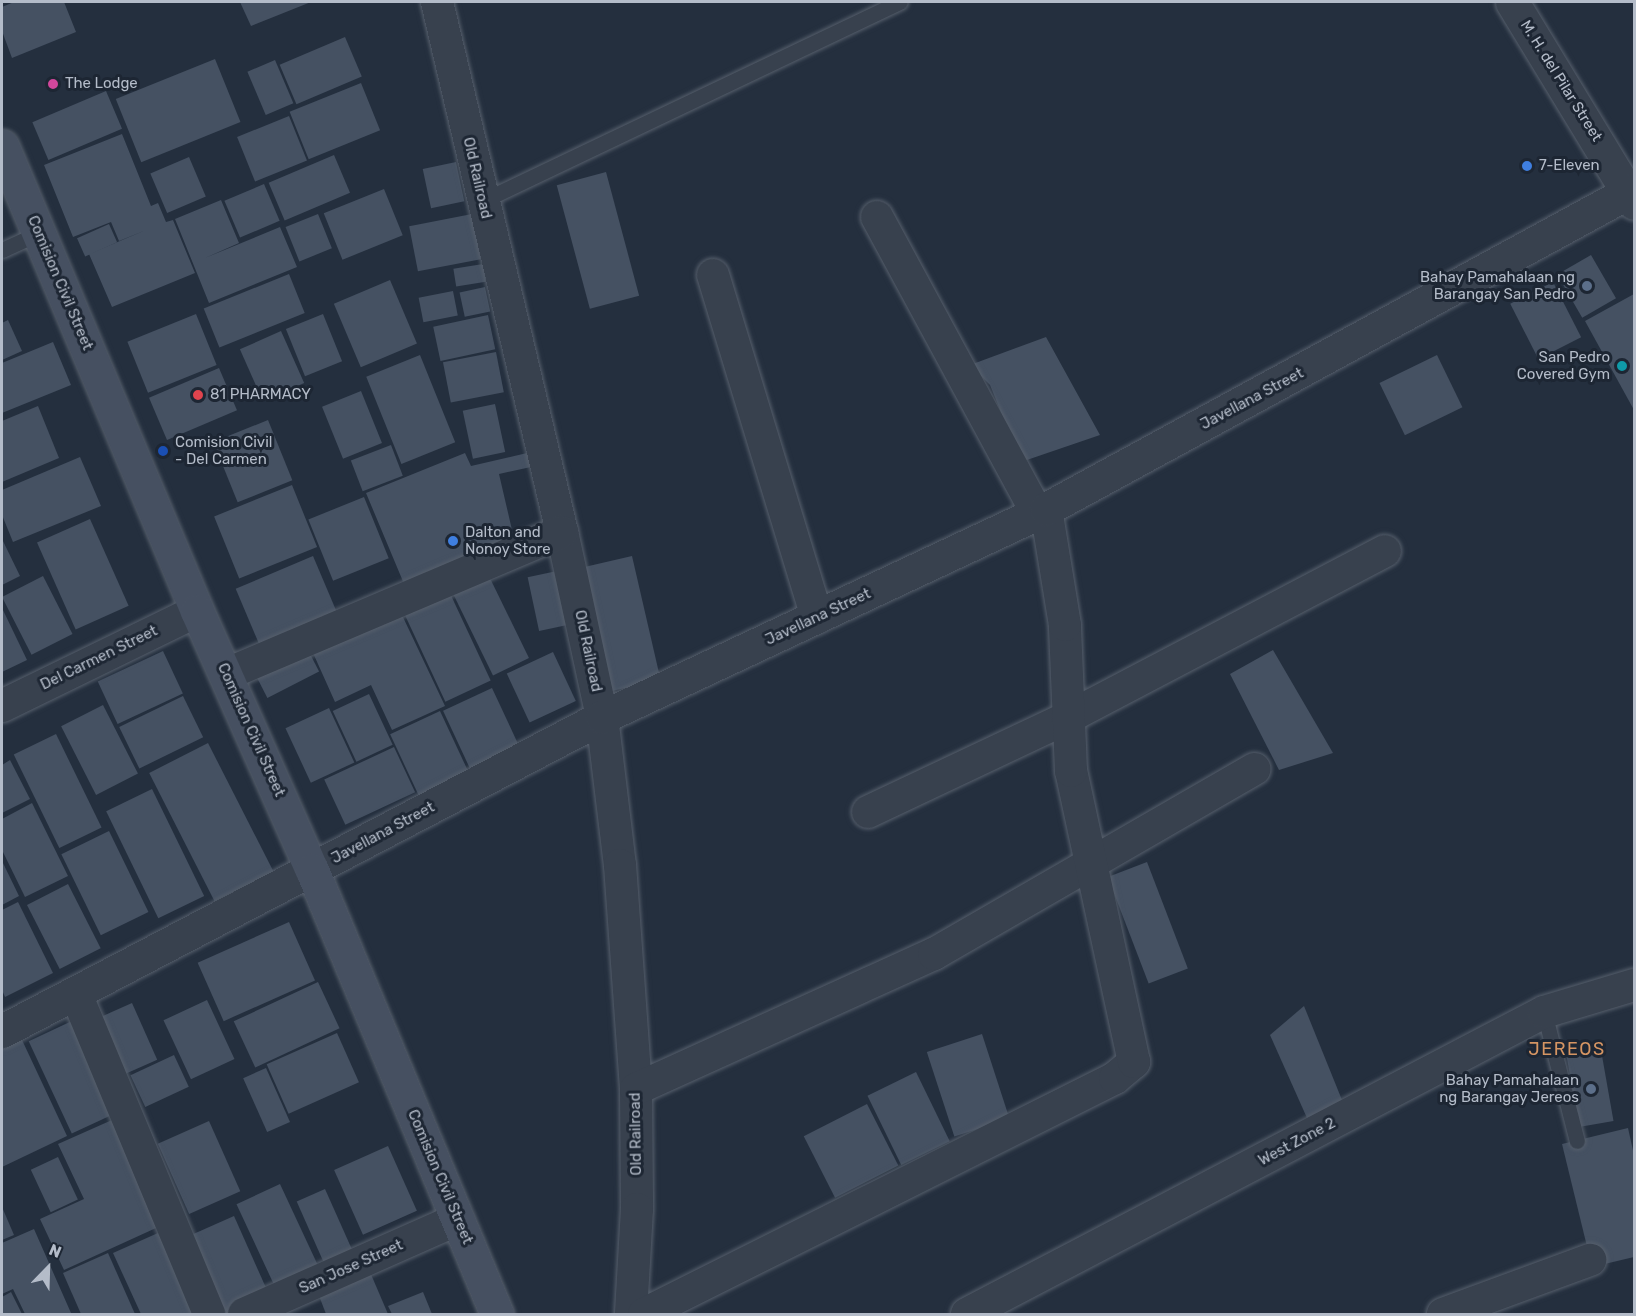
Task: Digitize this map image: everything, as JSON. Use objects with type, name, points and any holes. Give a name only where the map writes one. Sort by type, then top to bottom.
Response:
[{"type":"main road","name":"Comision Civil Street","points":[[2,146],[197,610],[228,674],[312,870],[497,1314]]},
{"type":"street","name":"Old Railroad","points":[[437,2],[482,201],[562,532],[602,717],[620,865],[636,1089],[637,1209],[631,1314]]},
{"type":"street","name":"M. H. del Pilar Street","points":[[1512,2],[1633,195]]},
{"type":"street","name":"Javellana Street","points":[[2,1031],[602,717],[1041,511],[1633,195]]},
{"type":"street","points":[[645,1314],[1115,1078],[1134,1062],[1071,771],[1067,718],[1065,625],[1041,511],[877,217]]},
{"type":"street","points":[[713,275],[817,618]]},
{"type":"street","points":[[228,674],[562,532]]},
{"type":"street","points":[[868,812],[1067,718],[1385,551]]},
{"type":"street","name":"Del Carmen Street","points":[[2,706],[197,610]]},
{"type":"street","points":[[636,1089],[934,954],[1090,867],[1254,769]]},
{"type":"street","name":"West Zone 2","points":[[967,1314],[1544,1012],[1635,986]]},
{"type":"street","points":[[76,994],[209,1314]]},
{"type":"street","name":"San Jose Street","points":[[244,1314],[458,1219]]},
{"type":"street","points":[[1443,1314],[1590,1260]]},
{"type":"lane","points":[[482,201],[900,2]]},
{"type":"lane","points":[[2,250],[39,233]]},
{"type":"lane","points":[[1544,1012],[1577,1141]]},
{"type":"building","points":[[14,2],[64,2],[76,32],[12,58],[2,31],[2,7]]},
{"type":"building","points":[[240,2],[311,2],[251,26]]},
{"type":"building","points":[[345,37],[362,77],[296,104],[280,65]]},
{"type":"building","points":[[215,59],[240,122],[141,162],[116,99]]},
{"type":"building","points":[[275,60],[293,103],[266,115],[247,72]]},
{"type":"building","points":[[361,83],[380,130],[309,159],[290,112]]},
{"type":"building","points":[[106,91],[122,129],[48,160],[32,122]]},
{"type":"building","points":[[289,116],[307,161],[255,181],[237,137]]},
{"type":"building","points":[[122,134],[151,206],[158,203],[166,222],[173,220],[195,273],[112,307],[89,254],[146,230],[119,241],[111,222],[73,237],[44,165]]},
{"type":"building","points":[[334,155],[350,193],[285,220],[269,183]]},
{"type":"building","points":[[189,157],[206,197],[167,213],[150,173]]},
{"type":"building","points":[[456,162],[464,201],[431,208],[423,169]]},
{"type":"building","points":[[606,172],[639,296],[590,309],[557,185]]},
{"type":"building","points":[[264,184],[280,221],[240,238],[224,201]]},
{"type":"building","points":[[384,189],[403,235],[342,260],[324,213]]},
{"type":"building","points":[[221,200],[239,243],[205,258],[280,227],[297,267],[209,303],[175,219]]},
{"type":"building","points":[[318,214],[332,248],[299,261],[286,227]]},
{"type":"building","points":[[472,214],[481,259],[418,271],[409,226]]},
{"type":"building","points":[[109,224],[117,242],[85,257],[77,238]]},
{"type":"building","name":"Bahay Pamahalaan ng Barangay San Pedro","points":[[1591,255],[1616,298],[1582,318],[1557,274]]},
{"type":"building","points":[[483,264],[486,282],[456,286],[453,269]]},
{"type":"building","points":[[289,274],[305,313],[219,347],[204,308]]},
{"type":"building","points":[[390,280],[417,344],[361,367],[334,304]]},
{"type":"building","points":[[1553,282],[1581,337],[1538,359],[1510,304]]},
{"type":"building","points":[[485,287],[490,311],[465,317],[460,292]]},
{"type":"building","points":[[453,291],[458,316],[423,322],[419,298]]},
{"type":"building","name":"San Pedro Covered Gym","points":[[1634,294],[1634,410],[1585,321]]},
{"type":"building","points":[[196,314],[217,365],[148,393],[127,342]]},
{"type":"building","points":[[323,314],[342,361],[305,376],[286,329]]},
{"type":"building","points":[[488,315],[495,349],[441,361],[433,327]]},
{"type":"building","points":[[8,320],[22,351],[2,360],[2,323]]},
{"type":"building","points":[[281,331],[304,383],[263,401],[240,349]]},
{"type":"building","points":[[1046,337],[1100,435],[1021,462],[990,385],[970,365]]},
{"type":"building","points":[[53,342],[71,385],[2,413],[2,363]]},
{"type":"building","points":[[496,352],[504,392],[451,403],[443,362]]},
{"type":"building","points":[[420,355],[455,442],[401,464],[366,377]]},
{"type":"building","points":[[1437,355],[1462,407],[1405,435],[1379,383]]},
{"type":"building","points":[[219,368],[237,410],[167,440],[149,398]]},
{"type":"building","points":[[361,391],[382,443],[343,459],[322,407]]},
{"type":"building","points":[[495,404],[505,452],[473,459],[463,411]]},
{"type":"building","points":[[38,406],[59,458],[2,482],[2,421]]},
{"type":"building","points":[[268,420],[292,480],[238,502],[213,442]]},
{"type":"building","points":[[391,445],[403,476],[363,491],[351,460]]},
{"type":"building","points":[[465,453],[471,466],[527,453],[531,467],[499,474],[516,547],[407,591],[366,493]]},
{"type":"building","points":[[80,457],[101,506],[13,542],[2,515],[2,490]]},
{"type":"building","points":[[292,485],[317,547],[239,579],[214,516]]},
{"type":"building","points":[[364,497],[389,558],[333,581],[308,519]]},
{"type":"building","points":[[90,519],[129,606],[76,629],[37,543]]},
{"type":"building","points":[[2,539],[20,576],[2,585]]},
{"type":"building","points":[[313,556],[340,620],[263,653],[236,589]]},
{"type":"building","points":[[632,556],[661,680],[611,691],[582,567]]},
{"type":"building","points":[[486,570],[529,658],[493,676],[450,588]]},
{"type":"building","points":[[557,571],[568,625],[539,631],[528,577]]},
{"type":"building","points":[[43,576],[73,634],[32,655],[2,597]]},
{"type":"building","points":[[448,589],[491,681],[445,702],[403,610]]},
{"type":"building","points":[[2,608],[27,660],[2,672]]},
{"type":"building","points":[[402,615],[445,706],[392,730],[371,685],[335,702],[309,644]]},
{"type":"building","points":[[305,644],[319,672],[267,698],[253,670]]},
{"type":"building","points":[[1273,650],[1333,753],[1279,770],[1230,674]]},
{"type":"building","points":[[163,651],[183,694],[118,724],[98,681]]},
{"type":"building","points":[[553,652],[576,701],[530,722],[507,674]]},
{"type":"building","points":[[492,688],[522,751],[473,774],[443,711]]},
{"type":"building","points":[[369,694],[393,745],[356,762],[333,711]]},
{"type":"building","points":[[183,696],[203,737],[139,768],[119,727]]},
{"type":"building","points":[[103,705],[138,774],[96,795],[61,726]]},
{"type":"building","points":[[329,708],[354,762],[311,783],[285,728]]},
{"type":"building","points":[[440,711],[470,775],[420,799],[390,734]]},
{"type":"building","points":[[56,734],[102,827],[59,848],[14,755]]},
{"type":"building","points":[[208,743],[273,871],[215,901],[149,773]]},
{"type":"building","points":[[394,747],[415,792],[345,825],[324,780]]},
{"type":"building","points":[[10,760],[30,799],[2,813],[2,765]]},
{"type":"building","points":[[152,789],[204,896],[158,918],[106,811]]},
{"type":"building","points":[[32,803],[68,876],[25,897],[2,850],[2,819]]},
{"type":"building","points":[[109,831],[148,912],[101,935],[61,854]]},
{"type":"building","points":[[2,861],[19,896],[2,905]]},
{"type":"building","points":[[1147,862],[1188,968],[1149,983],[1108,877]]},
{"type":"building","points":[[68,884],[101,948],[60,969],[27,905]]},
{"type":"building","points":[[18,902],[53,973],[5,997],[2,990],[2,910]]},
{"type":"building","points":[[289,922],[315,980],[224,1021],[198,963]]},
{"type":"building","points":[[318,982],[340,1028],[255,1068],[234,1021]]},
{"type":"building","points":[[207,1000],[234,1059],[191,1079],[163,1020]]},
{"type":"building","points":[[132,1003],[157,1060],[119,1077],[94,1020]]},
{"type":"building","points":[[1304,1006],[1344,1105],[1307,1118],[1270,1035]]},
{"type":"building","points":[[74,1020],[117,1112],[72,1134],[29,1041]]},
{"type":"building","points":[[337,1033],[359,1082],[289,1114],[267,1064]]},
{"type":"building","points":[[982,1034],[1010,1119],[954,1137],[927,1052]]},
{"type":"building","points":[[22,1040],[67,1136],[2,1167],[2,1049]]},
{"type":"building","name":"Bahay Pamahalaan ng Barangay Jereos","points":[[1601,1050],[1614,1121],[1579,1127],[1567,1056]]},
{"type":"building","points":[[174,1055],[189,1087],[145,1107],[130,1075]]},
{"type":"building","points":[[266,1068],[290,1122],[267,1132],[243,1078]]},
{"type":"building","points":[[916,1072],[950,1141],[901,1165],[867,1096]]},
{"type":"building","points":[[867,1104],[898,1165],[835,1198],[804,1136]]},
{"type":"building","points":[[112,1120],[156,1228],[64,1270],[40,1219],[84,1199],[58,1144]]},
{"type":"building","points":[[209,1121],[240,1191],[189,1214],[158,1144]]},
{"type":"building","points":[[1628,1128],[1634,1155],[1634,1257],[1592,1267],[1562,1144]]},
{"type":"building","points":[[388,1146],[417,1211],[363,1235],[334,1170]]},
{"type":"building","points":[[58,1157],[78,1200],[51,1212],[31,1170]]},
{"type":"building","points":[[280,1184],[320,1269],[276,1289],[236,1204]]},
{"type":"building","points":[[325,1189],[354,1254],[326,1266],[297,1202]]},
{"type":"building","points":[[2,1207],[14,1235],[2,1240]]},
{"type":"building","points":[[234,1216],[270,1297],[233,1314],[223,1314],[188,1236]]},
{"type":"building","points":[[34,1229],[71,1313],[25,1314],[13,1289],[2,1294],[2,1243]]},
{"type":"building","points":[[158,1233],[195,1314],[141,1314],[113,1253]]},
{"type":"building","points":[[108,1253],[135,1314],[81,1314],[63,1273]]},
{"type":"building","points":[[370,1272],[388,1314],[326,1314],[318,1293]]},
{"type":"building","points":[[11,1292],[22,1314],[2,1314],[2,1297]]},
{"type":"building","points":[[423,1292],[432,1314],[392,1314],[388,1306]]},
{"type":"place","name":"The Lodge","points":[[53,84]]},
{"type":"place","name":"7-Eleven","points":[[1527,166]]},
{"type":"place","name":"Bahay Pamahalaan ng Barangay San Pedro","points":[[1587,286]]},
{"type":"place","name":"San Pedro Covered Gym","points":[[1622,366]]},
{"type":"place","name":"81 PHARMACY","points":[[198,395]]},
{"type":"place","name":"Comision Civil - Del Carmen","points":[[163,451]]},
{"type":"place","name":"Dalton and Nonoy Store","points":[[453,541]]},
{"type":"place","name":"Bahay Pamahalaan ng Barangay Jereos","points":[[1591,1089]]},
{"type":"district","name":"JEREOS","points":[[1567,1049]]}]
